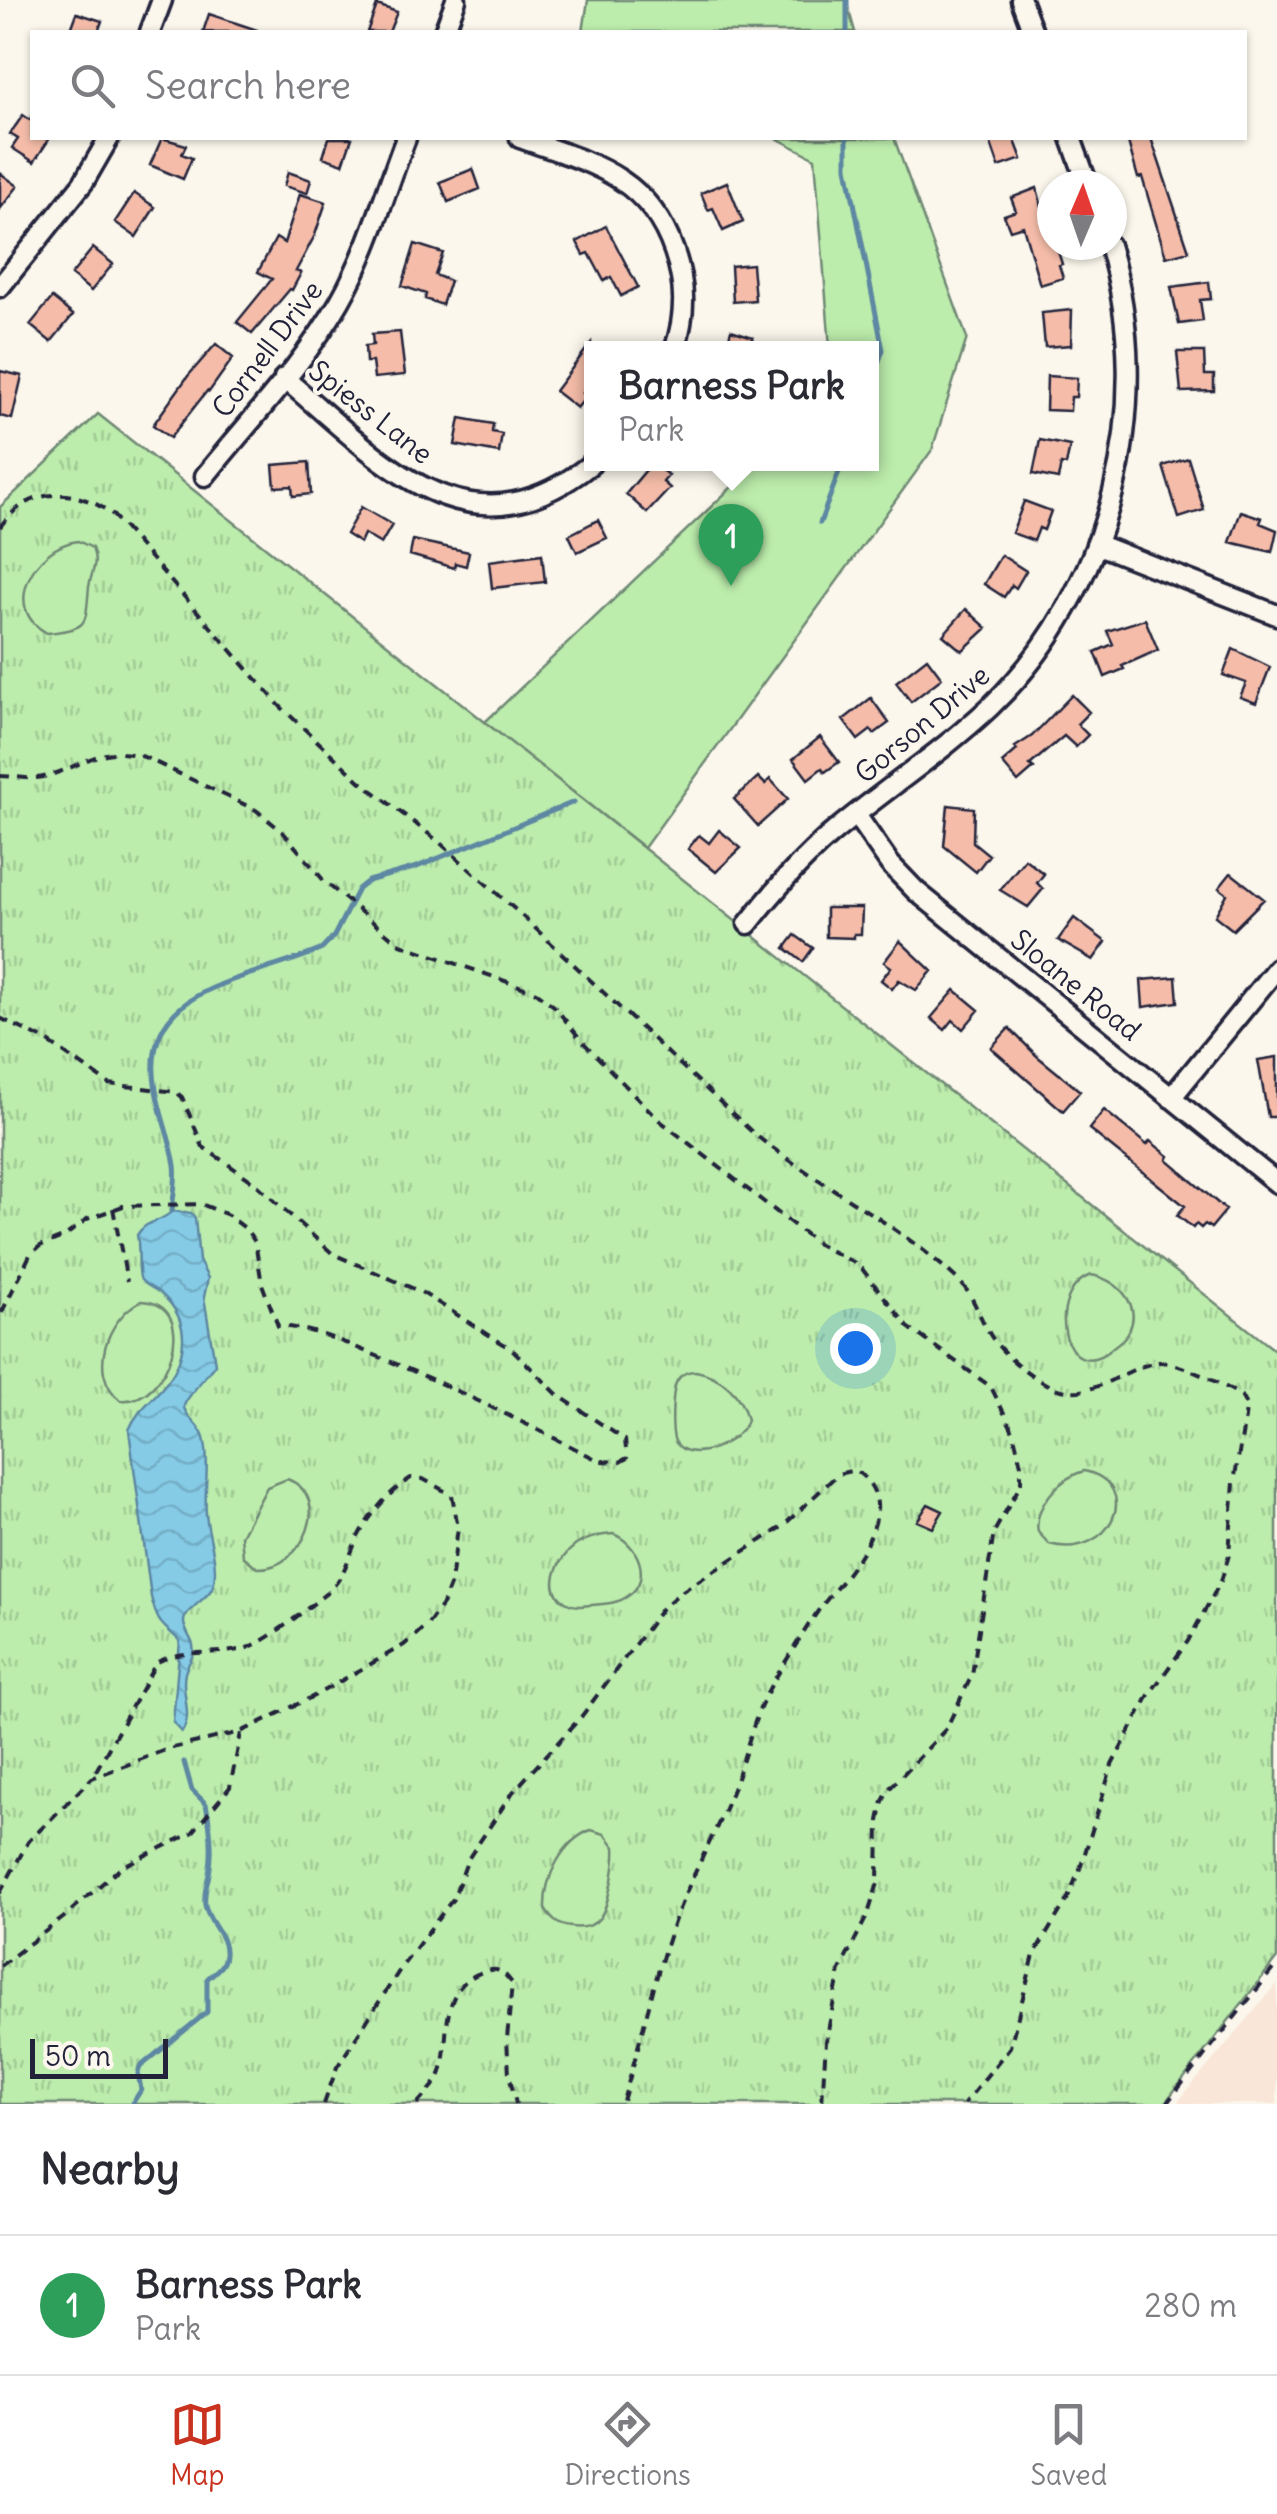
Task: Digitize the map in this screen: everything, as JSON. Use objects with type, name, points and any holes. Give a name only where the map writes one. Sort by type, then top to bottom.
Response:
[{"type":"street","points":[[151,30],[162,0]]},
{"type":"street","points":[[445,30],[456,0]]},
{"type":"street","points":[[1021,0],[1032,30]]},
{"type":"street","points":[[0,287],[83,183],[109,140]]},
{"type":"street","name":"Cornell Drive","points":[[204,476],[327,321],[350,282],[405,140]]},
{"type":"street","points":[[526,140],[595,165],[634,189],[654,208],[668,236],[684,290],[677,341]]},
{"type":"street","points":[[1072,140],[1083,170]]},
{"type":"street","name":"Gorson Drive","points":[[748,924],[792,872],[856,815],[969,726],[1015,680],[1060,618],[1096,544],[1115,485],[1128,408],[1126,334],[1113,260]]},
{"type":"street","name":"Spiess Lane","points":[[284,378],[406,479],[448,499],[484,504],[530,499],[560,486],[584,469]]},
{"type":"street","points":[[1096,544],[1277,616]]},
{"type":"street","name":"Sloane Road","points":[[856,815],[890,864],[916,891],[1277,1183]]},
{"type":"street","points":[[1171,1098],[1277,968]]},
{"type":"path","points":[[0,527],[9,515],[44,494],[80,496],[96,502],[126,528],[280,706],[361,782],[438,841],[753,1133],[957,1279],[970,1293],[996,1344],[1036,1378],[1064,1391],[1080,1390],[1148,1365],[1168,1362],[1234,1390],[1246,1405],[1234,1482],[1229,1556],[1221,1581],[1188,1640],[1149,1695],[1119,1751],[1068,1898],[1034,1956],[1010,2047],[964,2104]]},
{"type":"path","points":[[0,776],[37,779],[112,751],[144,757],[256,810],[284,832],[325,882],[398,943],[536,992],[554,1006],[582,1041],[659,1120],[819,1245],[859,1266],[908,1327],[991,1387],[1013,1432],[1021,1464],[1020,1484],[994,1532],[972,1675],[946,1728],[890,1788],[883,1802],[878,1883],[868,1914],[840,1970],[826,2041],[822,2104]]},
{"type":"path","points":[[0,1018],[47,1041],[109,1084],[182,1096],[204,1147],[256,1183],[332,1254],[421,1292],[512,1350],[558,1395],[625,1440],[627,1458],[620,1462],[600,1460],[418,1373],[315,1331],[278,1326],[262,1284],[255,1242],[228,1215],[201,1204],[113,1208],[66,1236],[40,1246],[30,1255],[0,1316]]},
{"type":"path","points":[[113,1208],[127,1281]]},
{"type":"path","points":[[324,2104],[337,2067],[453,1899],[468,1858],[513,1792],[581,1717],[662,1608],[782,1527],[838,1474],[855,1470],[874,1489],[878,1502],[875,1522],[852,1569],[776,1676],[757,1717],[720,1824],[672,1926],[622,2104]]},
{"type":"path","points":[[0,1893],[28,1842],[92,1778],[156,1663],[168,1656],[236,1650],[260,1643],[328,1592],[346,1566],[360,1532],[391,1493],[411,1478],[423,1478],[452,1495],[458,1527],[451,1583],[428,1624],[404,1645],[241,1732],[168,1750],[92,1778]]},
{"type":"path","points":[[0,1966],[121,1867],[192,1833],[230,1787],[241,1732]]},
{"type":"path","points":[[1166,2104],[1277,1964]]},
{"type":"path","points":[[418,2104],[440,2074],[450,2002],[460,1986],[492,1969],[504,1972],[512,1982],[506,2039],[516,2104]]},
{"type":"shaded area","points":[[1277,1984],[1277,2104],[1176,2104]]},
{"type":"green space","points":[[588,0],[846,0],[854,30],[583,30]]},
{"type":"green space","points":[[780,140],[895,140],[967,338],[932,450],[644,848],[485,722],[749,471],[879,471],[879,341],[829,341],[815,158]]},
{"type":"green space","points":[[98,414],[1277,1352],[1277,1958],[1164,2104],[0,2104],[0,507]]},
{"type":"green space","points":[[78,541],[92,548],[95,559],[83,623],[47,633],[33,622],[26,609],[28,580],[48,554]]},
{"type":"green space","points":[[1091,1275],[1118,1287],[1132,1311],[1126,1336],[1095,1358],[1081,1357],[1071,1348],[1064,1317],[1076,1285]]},
{"type":"green space","points":[[141,1301],[160,1306],[171,1318],[172,1354],[152,1388],[137,1398],[120,1400],[105,1376],[105,1347],[119,1320]]},
{"type":"green space","points":[[696,1371],[729,1388],[741,1402],[747,1420],[726,1443],[693,1452],[676,1443],[672,1412],[677,1381],[685,1373]]},
{"type":"green space","points":[[1084,1471],[1102,1479],[1113,1490],[1113,1519],[1104,1532],[1089,1542],[1071,1546],[1049,1544],[1038,1532],[1044,1503],[1066,1479]]},
{"type":"green space","points":[[287,1479],[301,1488],[309,1500],[307,1530],[289,1557],[258,1568],[243,1556],[241,1536],[267,1487]]},
{"type":"green space","points":[[613,1534],[629,1545],[639,1562],[636,1589],[624,1599],[610,1603],[578,1606],[559,1597],[554,1582],[563,1558],[585,1540]]},
{"type":"green space","points":[[591,1830],[605,1834],[615,1847],[608,1898],[602,1914],[591,1925],[566,1926],[555,1921],[545,1909],[551,1873],[571,1843]]},
{"type":"water","points":[[172,1211],[191,1213],[195,1218],[199,1261],[208,1278],[204,1297],[215,1364],[184,1407],[202,1433],[206,1447],[206,1514],[215,1574],[212,1588],[185,1618],[193,1650],[185,1673],[187,1718],[182,1732],[173,1722],[180,1641],[161,1623],[151,1597],[129,1430],[138,1414],[170,1379],[182,1349],[182,1329],[175,1310],[141,1280],[139,1272],[137,1235]]},
{"type":"building","points":[[377,5],[397,12],[390,30],[368,30]]},
{"type":"building","points":[[77,13],[102,21],[99,30],[71,30]]},
{"type":"building","points":[[209,14],[257,30],[204,30]]},
{"type":"building","points":[[23,115],[30,120],[30,140],[49,140],[34,162],[12,148],[18,139],[10,134]]},
{"type":"building","points":[[161,140],[186,145],[182,154],[192,158],[183,179],[150,165]]},
{"type":"building","points":[[328,140],[351,140],[343,164],[323,157]]},
{"type":"building","points":[[990,140],[1015,140],[1022,159],[999,167]]},
{"type":"building","points":[[1128,140],[1152,140],[1189,251],[1166,257],[1142,177],[1138,178]]},
{"type":"building","points":[[473,169],[480,189],[448,202],[440,182]]},
{"type":"building","points":[[288,172],[311,180],[307,193],[284,186]]},
{"type":"building","points":[[0,173],[18,186],[0,209]]},
{"type":"building","points":[[727,182],[743,222],[723,231],[701,193]]},
{"type":"building","points":[[1037,188],[1037,260],[1061,260],[1063,278],[1040,285],[1023,226],[1010,230],[1004,215],[1016,211],[1011,198]]},
{"type":"building","points":[[134,193],[155,207],[136,237],[115,222]]},
{"type":"building","points":[[300,194],[326,202],[315,235],[296,271],[301,273],[292,290],[252,334],[237,322],[272,279],[258,272],[276,238],[284,243]]},
{"type":"building","points":[[606,226],[638,287],[621,296],[611,277],[604,281],[589,253],[584,255],[577,242]]},
{"type":"building","points":[[415,244],[443,253],[435,275],[450,281],[442,305],[425,299],[426,294],[402,286]]},
{"type":"building","points":[[93,248],[113,264],[91,291],[71,275]]},
{"type":"building","points":[[752,264],[755,300],[733,302],[731,266]]},
{"type":"building","points":[[1209,282],[1211,299],[1200,300],[1203,321],[1179,324],[1171,287]]},
{"type":"building","points":[[52,298],[73,315],[51,342],[30,325]]},
{"type":"building","points":[[1072,310],[1071,345],[1045,347],[1042,313]]},
{"type":"building","points":[[731,330],[753,337],[752,341],[728,341]]},
{"type":"building","points":[[400,332],[405,375],[374,378],[372,362],[366,362],[365,346],[373,345],[372,334]]},
{"type":"building","points":[[216,344],[233,358],[170,438],[153,425]]},
{"type":"building","points":[[584,352],[584,400],[577,408],[555,391]]},
{"type":"building","points":[[1177,352],[1204,352],[1205,375],[1214,375],[1214,391],[1181,392]]},
{"type":"building","points":[[0,371],[22,376],[12,419],[0,416]]},
{"type":"building","points":[[1047,376],[1077,378],[1070,411],[1046,410]]},
{"type":"building","points":[[460,418],[493,424],[492,432],[502,434],[499,453],[455,445]]},
{"type":"building","points":[[1040,440],[1070,446],[1058,479],[1033,474]]},
{"type":"building","points":[[1188,458],[1204,510],[1179,518],[1163,466]]},
{"type":"building","points":[[309,462],[311,494],[293,496],[292,486],[275,487],[273,465]]},
{"type":"building","points":[[645,471],[669,475],[663,482],[670,488],[647,513],[626,494]]},
{"type":"building","points":[[1024,501],[1051,511],[1044,530],[1039,528],[1034,541],[1012,533]]},
{"type":"building","points":[[361,507],[392,525],[381,544],[364,534],[360,543],[346,534]]},
{"type":"building","points":[[1241,511],[1262,518],[1260,523],[1277,530],[1272,552],[1230,542]]},
{"type":"building","points":[[598,520],[607,538],[577,552],[569,535]]},
{"type":"building","points":[[413,540],[469,552],[466,566],[455,563],[454,568],[410,555]]},
{"type":"building","points":[[542,554],[545,582],[492,588],[489,561]]},
{"type":"building","points":[[1001,555],[1026,571],[1016,588],[1012,585],[1004,597],[984,584]]},
{"type":"building","points":[[966,609],[987,628],[962,651],[943,635]]},
{"type":"building","points":[[1145,619],[1158,650],[1105,677],[1095,652],[1113,644],[1107,631]]},
{"type":"building","points":[[1233,649],[1270,667],[1256,703],[1240,697],[1246,683],[1223,675]]},
{"type":"building","points":[[927,658],[942,678],[911,702],[896,682]]},
{"type":"building","points":[[1072,695],[1089,712],[1077,724],[1088,735],[1076,747],[1064,736],[1030,765],[1034,768],[1018,782],[1002,763]]},
{"type":"building","points":[[871,698],[889,723],[858,740],[843,720]]},
{"type":"building","points":[[820,737],[839,762],[808,779],[793,759]]},
{"type":"building","points":[[758,777],[765,784],[770,779],[788,799],[758,826],[734,799]]},
{"type":"building","points":[[948,805],[974,808],[973,842],[989,855],[976,872],[944,846]]},
{"type":"building","points":[[719,830],[741,848],[716,872],[688,849],[699,835],[709,843]]},
{"type":"building","points":[[1025,859],[1044,874],[1037,883],[1043,889],[1028,907],[1000,890]]},
{"type":"building","points":[[1231,873],[1264,899],[1233,930],[1215,916],[1227,894],[1219,888]]},
{"type":"building","points":[[826,908],[862,908],[861,934],[854,934],[854,938],[826,937]]},
{"type":"building","points":[[1074,918],[1106,942],[1093,960],[1058,940]]},
{"type":"building","points":[[795,935],[813,948],[803,962],[785,948]]},
{"type":"building","points":[[900,941],[932,971],[916,990],[899,980],[892,989],[881,980],[891,967],[884,962]]},
{"type":"building","points":[[1176,977],[1178,1002],[1143,1007],[1141,980]]},
{"type":"building","points":[[955,990],[979,1010],[963,1029],[953,1020],[945,1030],[931,1018]]},
{"type":"building","points":[[1009,1028],[1080,1091],[1063,1111],[991,1048]]},
{"type":"building","points":[[1277,1057],[1277,1117],[1268,1117],[1258,1060]]},
{"type":"building","points":[[1104,1110],[1147,1145],[1150,1141],[1169,1156],[1167,1160],[1226,1210],[1211,1228],[1196,1224],[1193,1228],[1177,1215],[1185,1206],[1089,1129]]},
{"type":"building","points":[[928,1504],[943,1511],[933,1528],[917,1521]]},
{"type":"waterway","points":[[847,0],[847,30]]},
{"type":"waterway","points":[[847,140],[847,167],[883,350],[879,361]]},
{"type":"waterway","points":[[820,523],[839,471]]},
{"type":"waterway","points":[[172,1211],[175,1165],[156,1090],[154,1055],[163,1028],[180,1008],[232,980],[322,949],[334,936],[358,889],[368,881],[417,867],[574,802]]},
{"type":"waterway","points":[[132,2104],[141,2090],[140,2067],[207,2012],[207,1979],[221,1966],[225,1955],[223,1941],[205,1905],[211,1852],[206,1804],[192,1790],[184,1762]]},
{"type":"place","name":"Barness Park","points":[[731,586]]}]
